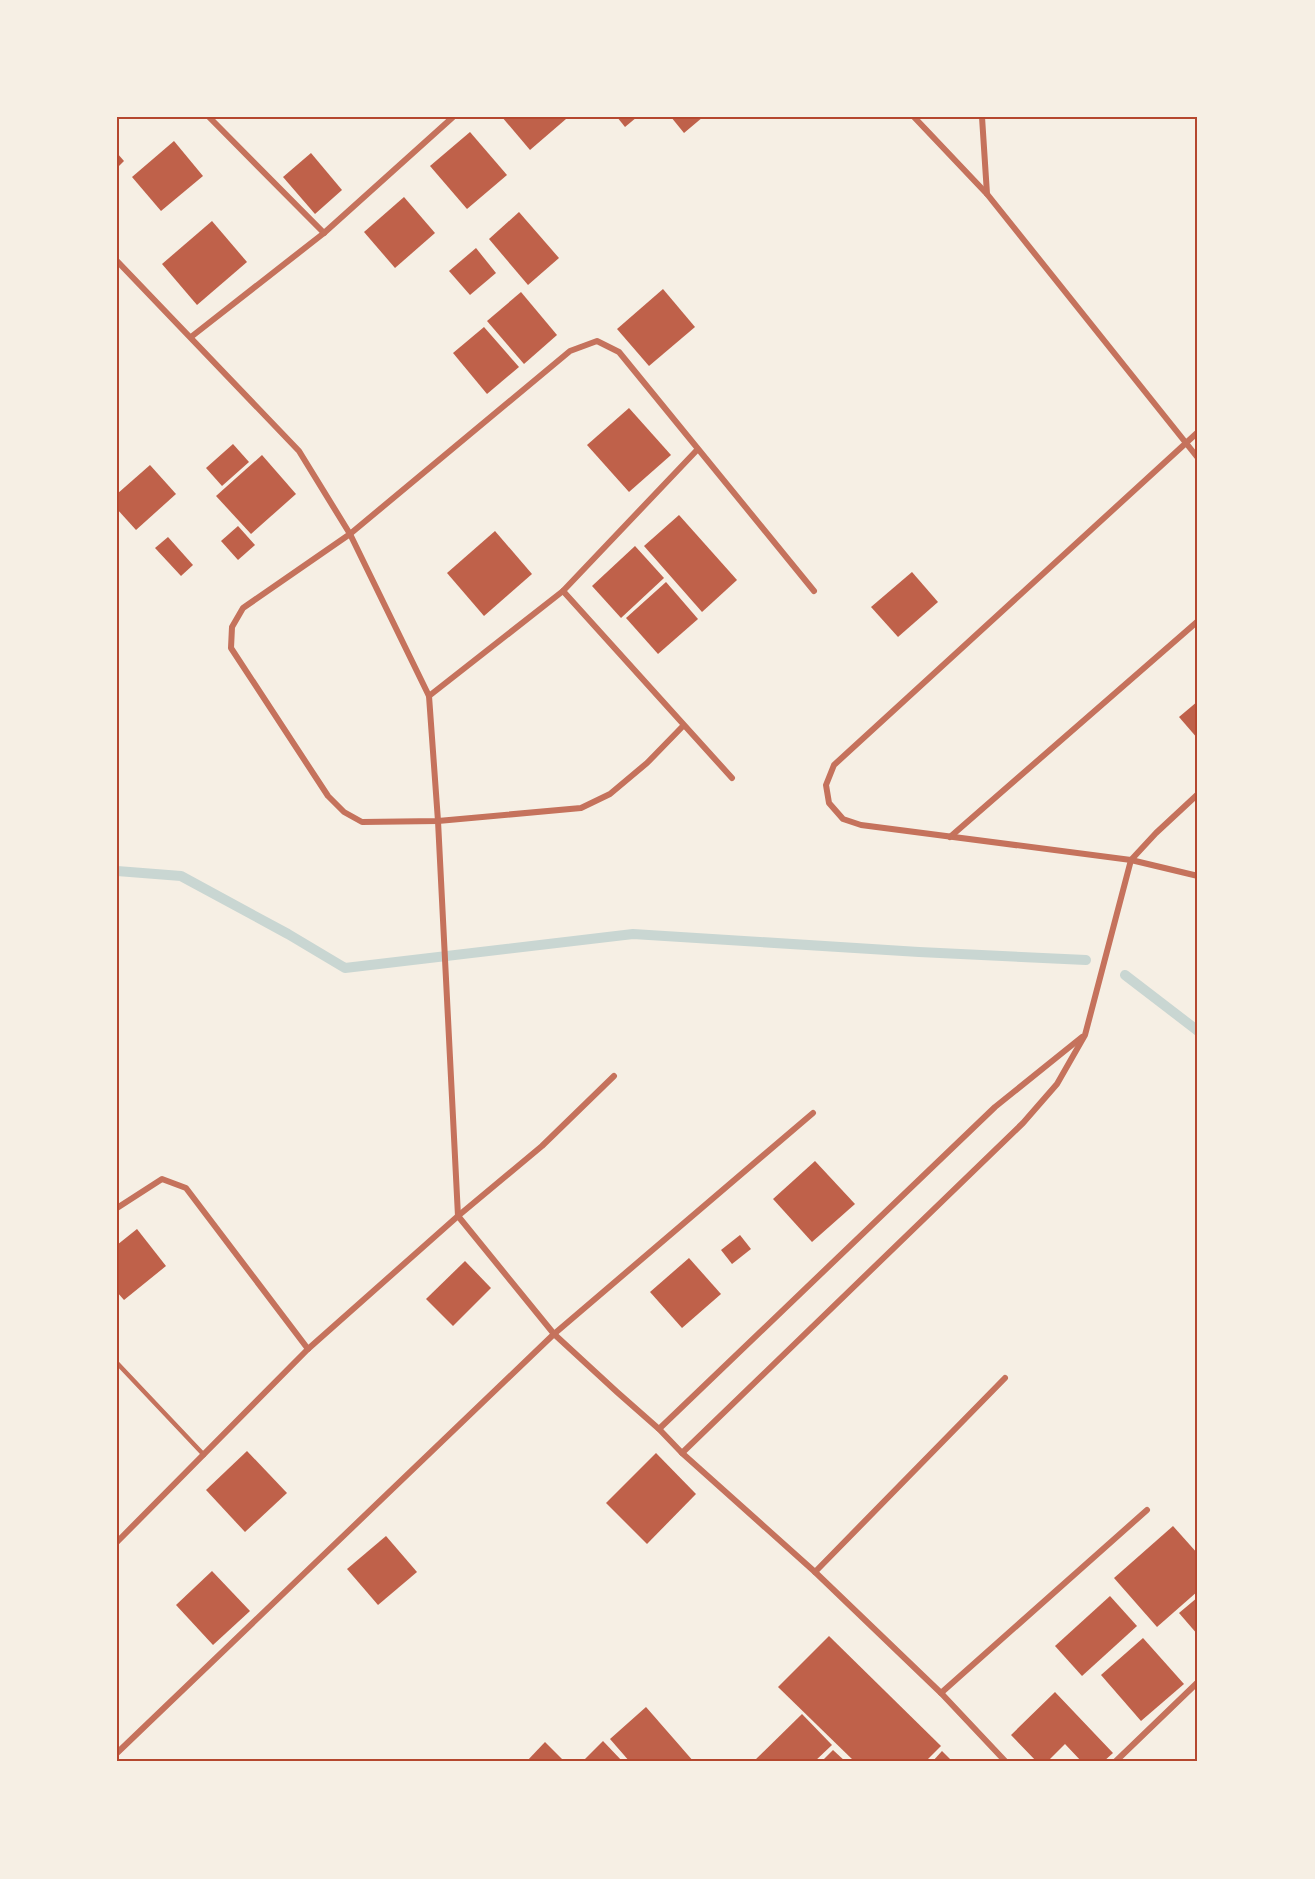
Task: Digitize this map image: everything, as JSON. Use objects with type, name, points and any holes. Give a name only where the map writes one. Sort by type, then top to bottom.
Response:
[{"type":"street","points":[[209,117],[324,234]]},
{"type":"street","points":[[914,117],[987,194],[1198,458]]},
{"type":"street","points":[[982,117],[987,194]]},
{"type":"street","points":[[191,337],[324,234],[449,118]]},
{"type":"street","points":[[117,261],[299,451],[350,534],[429,696],[438,821],[458,1216],[554,1334],[815,1572],[941,1693],[1004,1761]]},
{"type":"street","points":[[683,726],[629,779],[610,794],[581,808],[438,821],[362,822],[344,812],[328,796],[231,648],[232,627],[243,608],[350,534],[570,351],[597,341],[619,352],[814,591]]},
{"type":"street","points":[[1198,432],[834,765],[826,785],[829,803],[843,819],[861,825],[1131,860],[1198,876]]},
{"type":"street","points":[[429,696],[563,591],[698,450]]},
{"type":"street","points":[[563,591],[732,778]]},
{"type":"street","points":[[950,837],[1198,621]]},
{"type":"street","points":[[682,1453],[1023,1123],[1057,1084],[1085,1035],[1131,860],[1198,794]]},
{"type":"street","points":[[659,1429],[995,1107],[1085,1035]]},
{"type":"street","points":[[117,1542],[308,1349],[458,1216],[542,1146],[614,1076]]},
{"type":"street","points":[[117,1753],[554,1334],[813,1113]]},
{"type":"street","points":[[117,1208],[162,1179],[186,1188],[308,1349]]},
{"type":"street","points":[[815,1572],[1005,1378]]},
{"type":"street","points":[[941,1693],[1147,1510]]},
{"type":"street","points":[[1115,1762],[1198,1682]]},
{"type":"lane","points":[[117,1363],[204,1455]]},
{"type":"building","points":[[502,117],[564,117],[566,119],[530,150]]},
{"type":"building","points":[[617,117],[637,117],[625,127]]},
{"type":"building","points":[[671,117],[703,117],[684,133]]},
{"type":"building","points":[[470,132],[507,175],[467,209],[430,166]]},
{"type":"building","points":[[174,141],[203,176],[161,211],[132,177]]},
{"type":"building","points":[[117,153],[124,161],[117,168]]},
{"type":"building","points":[[311,153],[342,190],[315,214],[283,177]]},
{"type":"building","points":[[404,197],[435,233],[395,268],[364,232]]},
{"type":"building","points":[[519,212],[559,258],[528,285],[489,239]]},
{"type":"building","points":[[212,221],[247,262],[197,305],[162,264]]},
{"type":"building","points":[[476,248],[496,273],[470,295],[449,271]]},
{"type":"building","points":[[663,289],[695,327],[649,366],[617,329]]},
{"type":"building","points":[[521,292],[557,335],[524,364],[487,321]]},
{"type":"building","points":[[484,327],[519,367],[487,394],[453,353]]},
{"type":"building","points":[[629,408],[671,455],[629,492],[587,445]]},
{"type":"building","points":[[233,444],[249,462],[222,486],[206,468]]},
{"type":"building","points":[[262,455],[296,494],[251,534],[216,496]]},
{"type":"building","points":[[150,465],[176,494],[136,530],[117,509],[117,494]]},
{"type":"building","points":[[679,515],[737,580],[702,612],[644,546]]},
{"type":"building","points":[[238,526],[255,545],[238,560],[221,541]]},
{"type":"building","points":[[495,531],[532,574],[484,616],[447,573]]},
{"type":"building","points":[[168,537],[193,565],[181,576],[155,548]]},
{"type":"building","points":[[635,546],[664,578],[621,618],[592,586]]},
{"type":"building","points":[[912,572],[938,602],[898,637],[871,607]]},
{"type":"building","points":[[666,582],[698,619],[658,654],[626,618]]},
{"type":"building","points":[[1198,701],[1198,739],[1179,717]]},
{"type":"building","points":[[815,1161],[855,1204],[812,1242],[773,1199]]},
{"type":"building","points":[[137,1229],[166,1266],[124,1300],[117,1292],[117,1245]]},
{"type":"building","points":[[740,1235],[751,1249],[732,1264],[721,1250]]},
{"type":"building","points":[[689,1258],[721,1294],[682,1328],[650,1292]]},
{"type":"building","points":[[465,1261],[491,1288],[453,1326],[426,1299]]},
{"type":"building","points":[[247,1451],[287,1493],[245,1532],[206,1490]]},
{"type":"building","points":[[656,1453],[696,1494],[647,1544],[606,1503]]},
{"type":"building","points":[[1173,1526],[1198,1554],[1198,1591],[1157,1627],[1114,1578]]},
{"type":"building","points":[[386,1536],[417,1572],[378,1605],[347,1569]]},
{"type":"building","points":[[212,1571],[250,1611],[213,1645],[176,1605]]},
{"type":"building","points":[[1110,1596],[1137,1626],[1082,1676],[1055,1646]]},
{"type":"building","points":[[1198,1597],[1198,1635],[1179,1613]]},
{"type":"building","points":[[829,1636],[941,1746],[925,1762],[855,1762],[778,1687]]},
{"type":"building","points":[[1143,1638],[1184,1684],[1141,1721],[1101,1675]]},
{"type":"building","points":[[1055,1692],[1113,1753],[1103,1762],[1082,1762],[1065,1744],[1047,1762],[1037,1762],[1011,1735]]},
{"type":"building","points":[[646,1707],[694,1762],[630,1762],[610,1739]]},
{"type":"building","points":[[802,1714],[832,1745],[814,1762],[753,1762]]},
{"type":"building","points":[[603,1741],[623,1762],[582,1762]]},
{"type":"building","points":[[545,1742],[565,1762],[526,1762]]},
{"type":"building","points":[[833,1750],[846,1762],[821,1762]]},
{"type":"building","points":[[942,1751],[953,1762],[932,1762]]},
{"type":"waterway","points":[[117,871],[181,876],[345,968],[633,934],[1086,960]]},
{"type":"waterway","points":[[1125,975],[1198,1031]]}]
